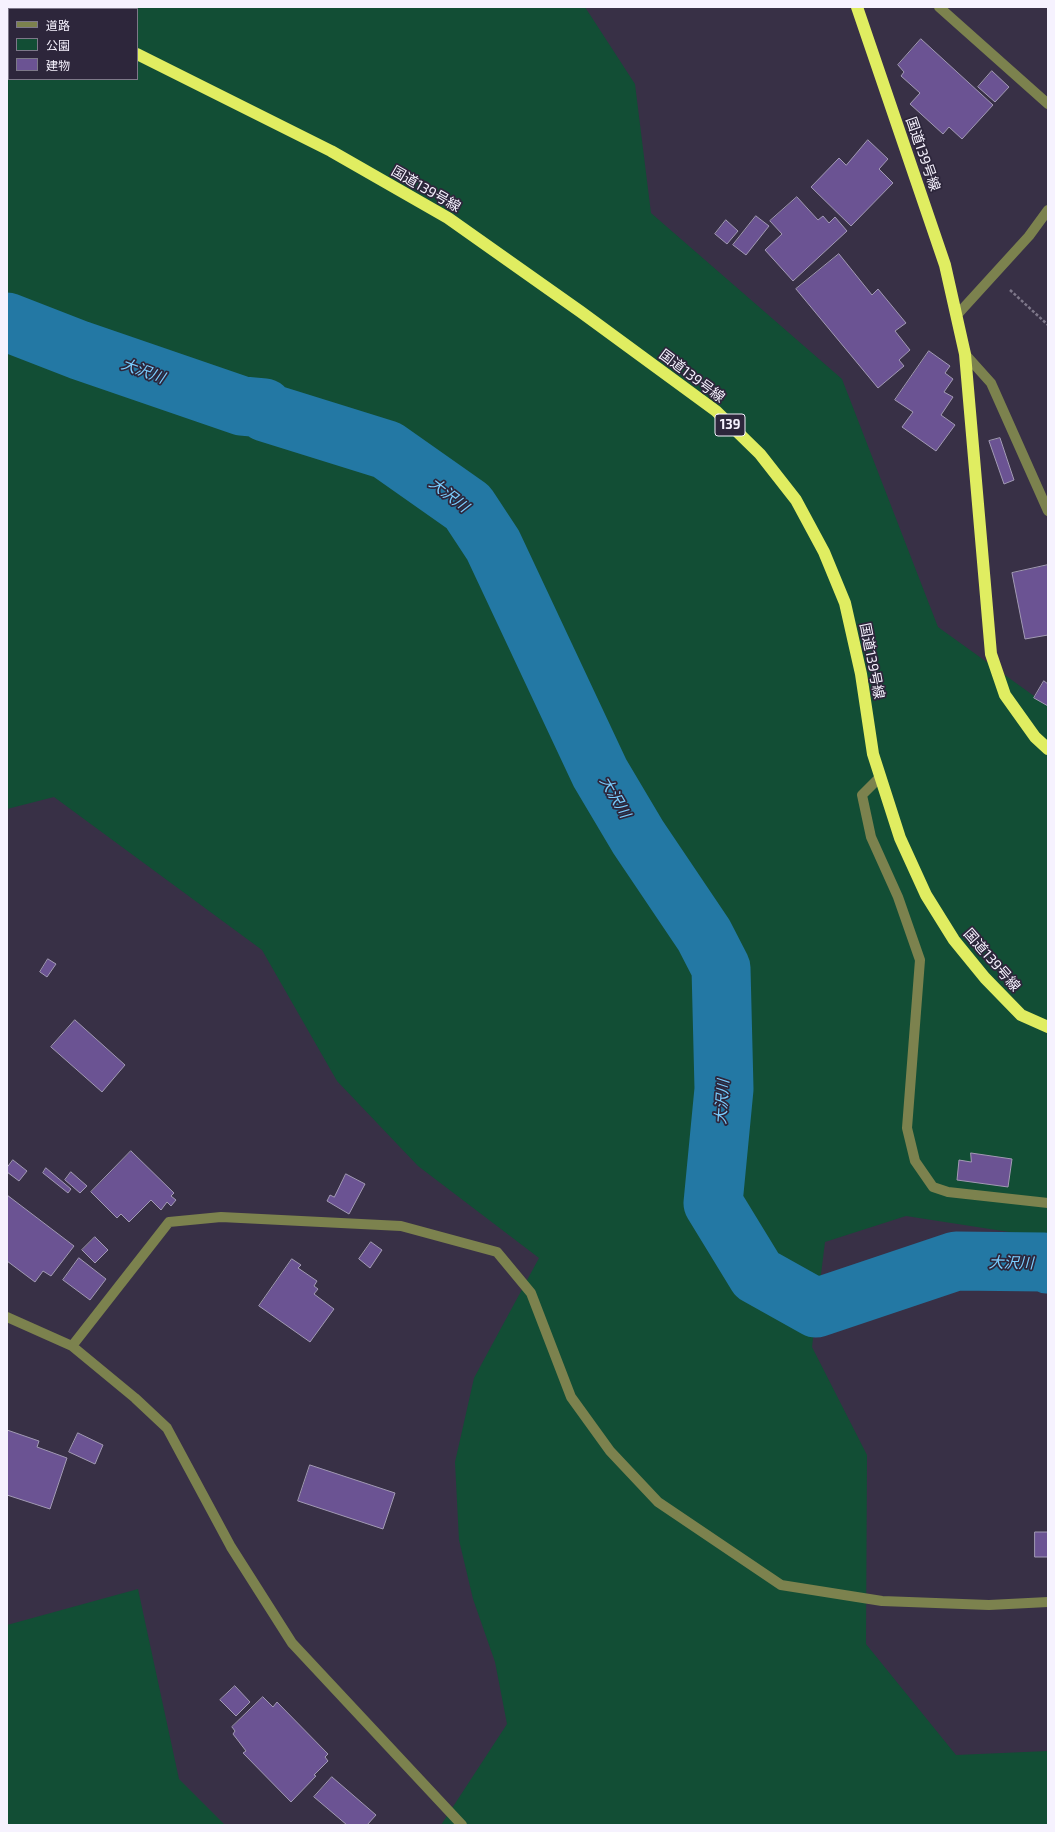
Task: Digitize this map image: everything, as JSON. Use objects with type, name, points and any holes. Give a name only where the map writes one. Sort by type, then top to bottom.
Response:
[{"type":"highway","name":"国道139号線","points":[[857,7],[945,265],[957,315],[965,354],[992,654],[1005,695],[1035,737],[1048,749]]},
{"type":"highway","name":"国道139号線","points":[[138,54],[331,151],[448,218],[581,312],[716,411],[760,454],[796,500],[824,552],[845,603],[861,674],[873,754],[900,838],[926,895],[954,940],[985,978],[1021,1015],[1048,1027]]},
{"type":"street","points":[[939,7],[1048,104]]},
{"type":"street","points":[[957,315],[1029,236],[1048,210]]},
{"type":"street","points":[[965,354],[991,383],[1048,511]]},
{"type":"street","points":[[880,777],[862,795],[871,837],[898,897],[920,960],[907,1128],[914,1161],[933,1187],[948,1192],[1048,1203]]},
{"type":"street","points":[[72,1346],[169,1222],[221,1217],[401,1226],[497,1252],[530,1293],[571,1397],[610,1451],[658,1502],[781,1585],[882,1601],[989,1606],[1048,1602]]},
{"type":"street","points":[[7,1317],[72,1346],[168,1428],[231,1547],[292,1643],[462,1825]]},
{"type":"path","points":[[994,275],[1048,325]]},
{"type":"green space","points":[[7,7],[585,7],[635,84],[651,213],[842,379],[938,627],[1048,706],[1048,1238],[906,1216],[825,1242],[812,1347],[867,1455],[866,1644],[956,1755],[1048,1751],[1048,1825],[441,1825],[507,1724],[495,1662],[473,1599],[459,1540],[455,1462],[474,1378],[539,1258],[418,1166],[337,1081],[262,950],[54,797],[7,809]]},
{"type":"green space","points":[[138,1589],[179,1779],[225,1825],[7,1825],[7,1625]]},
{"type":"building","points":[[921,39],[993,105],[962,139],[949,127],[943,134],[910,104],[920,93],[901,76],[904,72],[898,65]]},
{"type":"building","points":[[992,71],[1009,87],[995,102],[978,87]]},
{"type":"building","points":[[868,140],[888,159],[879,169],[893,183],[851,226],[811,187],[839,158],[846,165]]},
{"type":"building","points":[[797,197],[818,220],[823,216],[829,223],[835,217],[847,231],[793,281],[765,250],[782,234],[770,221]]},
{"type":"building","points":[[756,216],[769,226],[746,255],[733,245]]},
{"type":"building","points":[[726,220],[738,231],[727,244],[715,234]]},
{"type":"building","points":[[839,254],[872,295],[878,289],[906,323],[895,331],[910,350],[899,360],[904,366],[878,388],[796,289]]},
{"type":"building","points":[[929,351],[950,366],[945,373],[953,379],[944,392],[953,397],[941,415],[955,425],[936,451],[902,427],[913,412],[895,400]]},
{"type":"building","points":[[1000,438],[1014,480],[1004,484],[989,441]]},
{"type":"building","points":[[1048,565],[1048,635],[1025,639],[1012,573]]},
{"type":"building","points":[[1044,681],[1048,684],[1048,706],[1034,698]]},
{"type":"building","points":[[48,959],[56,964],[47,977],[40,972]]},
{"type":"building","points":[[75,1020],[125,1065],[102,1092],[51,1047]]},
{"type":"building","points":[[131,1151],[174,1193],[171,1196],[176,1200],[171,1206],[167,1202],[161,1210],[151,1200],[129,1222],[121,1214],[117,1218],[91,1192]]},
{"type":"building","points":[[971,1153],[1012,1159],[1008,1187],[957,1180],[959,1160],[971,1162]]},
{"type":"building","points":[[13,1160],[27,1171],[19,1181],[7,1172],[7,1168]]},
{"type":"building","points":[[46,1168],[71,1189],[68,1193],[43,1173]]},
{"type":"building","points":[[71,1172],[87,1186],[80,1193],[65,1180]]},
{"type":"building","points":[[346,1174],[365,1184],[349,1214],[327,1201],[330,1195],[334,1197]]},
{"type":"building","points":[[7,1195],[74,1246],[51,1276],[43,1271],[35,1282],[7,1261]]},
{"type":"building","points":[[95,1237],[108,1250],[95,1263],[82,1250]]},
{"type":"building","points":[[371,1242],[382,1250],[370,1268],[359,1259]]},
{"type":"building","points":[[79,1258],[106,1279],[90,1300],[63,1280]]},
{"type":"building","points":[[292,1259],[301,1265],[298,1268],[317,1281],[314,1286],[318,1289],[314,1294],[334,1309],[310,1342],[259,1306]]},
{"type":"building","points":[[7,1430],[39,1441],[37,1447],[67,1458],[50,1509],[7,1495]]},
{"type":"building","points":[[78,1433],[103,1445],[95,1464],[69,1452]]},
{"type":"building","points":[[310,1465],[395,1493],[383,1529],[298,1501]]},
{"type":"building","points":[[1035,1532],[1048,1532],[1048,1557],[1035,1557]]},
{"type":"building","points":[[235,1686],[250,1702],[236,1716],[220,1700]]},
{"type":"building","points":[[263,1697],[273,1707],[277,1702],[328,1754],[325,1757],[328,1761],[291,1802],[243,1753],[246,1751],[233,1734],[235,1731],[232,1727]]},
{"type":"building","points":[[332,1777],[376,1815],[367,1825],[347,1825],[314,1797]]},
{"type":"waterway","name":"大沢川","points":[[7,322],[79,350],[242,406],[264,408],[265,412],[387,450],[468,507],[493,545],[600,773],[638,837],[704,935],[721,968],[724,1089],[713,1203],[757,1275],[816,1308],[956,1261],[1044,1262],[1048,1264]]}]
